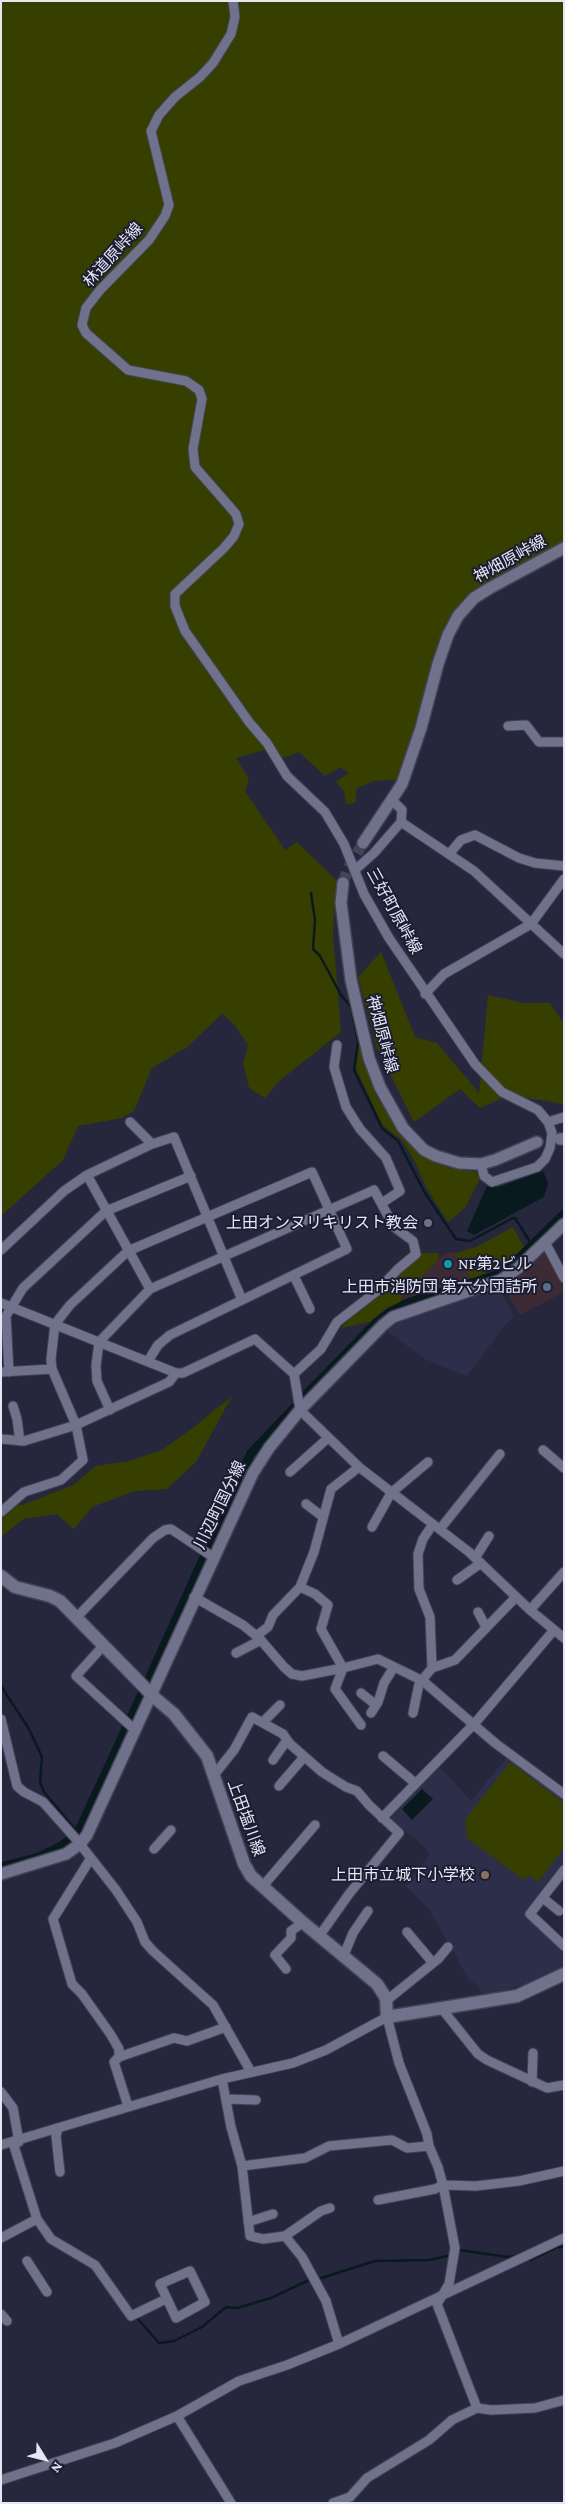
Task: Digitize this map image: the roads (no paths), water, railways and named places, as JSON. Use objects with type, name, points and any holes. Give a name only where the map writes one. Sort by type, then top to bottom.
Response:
[{"type":"main road","name":"上田塩川線","points":[[1,1576],[15,1587],[50,1596],[60,1601],[103,1646],[174,1714],[196,1739],[207,1756],[244,1864],[251,1876],[300,1920],[320,1934],[378,1984],[386,2001],[387,2017]]},
{"type":"main road","points":[[387,2017],[517,1996],[564,1974]]},
{"type":"street","name":"林道原峠線","points":[[175,594],[224,548],[234,536],[238,524],[232,509],[195,467],[193,449],[202,399],[199,390],[186,381],[128,370],[86,333],[82,325],[86,308],[100,290],[149,240],[165,216],[169,205],[151,131],[159,115],[175,97],[200,77],[213,63],[231,34],[235,17],[233,1]]},
{"type":"street","name":"神畑原峠線","points":[[363,842],[393,801],[411,760],[438,664],[448,636],[458,616],[474,598],[564,548]]},
{"type":"street","name":"三好町原峠線","points":[[175,594],[175,606],[186,632],[249,722],[267,743],[287,776],[325,812],[344,844],[364,894],[389,938],[425,994],[489,1081],[502,1092],[538,1110],[548,1122]]},
{"type":"street","points":[[508,726],[526,725],[539,742],[564,742]]},
{"type":"street","points":[[354,870],[374,853],[401,822],[402,810],[393,801]]},
{"type":"street","points":[[401,822],[450,853],[474,871],[564,954]]},
{"type":"street","points":[[450,853],[462,840],[475,835],[519,858],[535,863],[564,866]]},
{"type":"street","points":[[425,994],[444,974],[531,924],[564,879]]},
{"type":"street","name":"神畑原峠線","points":[[343,883],[341,903],[351,980],[369,1058],[380,1087],[403,1128],[424,1150],[452,1161],[481,1164],[536,1142]]},
{"type":"street","points":[[337,1045],[334,1067],[346,1107],[360,1129],[386,1158],[400,1191],[382,1203]]},
{"type":"street","points":[[481,1164],[484,1176],[492,1182],[537,1167],[550,1148],[552,1133],[548,1122],[564,1117]]},
{"type":"street","points":[[130,1122],[152,1144]]},
{"type":"street","points":[[1,1250],[64,1191],[86,1174],[152,1144],[174,1137],[242,1300]]},
{"type":"street","points":[[1,1512],[24,1492],[61,1480],[83,1460],[76,1425],[52,1369],[51,1345],[55,1324],[70,1305],[128,1251],[312,1172],[347,1249],[170,1335],[158,1345],[148,1361]]},
{"type":"street","points":[[86,1174],[150,1289]]},
{"type":"street","points":[[52,1369],[5,1372],[6,1316],[24,1288],[106,1211],[191,1176]]},
{"type":"street","points":[[110,1410],[98,1381],[96,1366],[99,1342],[150,1289],[374,1190],[394,1227],[413,1241],[416,1254],[398,1269],[377,1291],[337,1322],[321,1349],[294,1374]]},
{"type":"street","name":"川辺町国分線","points":[[76,1839],[94,1822],[194,1598],[261,1459],[300,1410],[393,1317],[501,1280],[517,1270],[564,1224]]},
{"type":"street","points":[[545,1242],[564,1278]]},
{"type":"street","points":[[294,1276],[310,1309]]},
{"type":"street","points":[[1,1303],[148,1361],[176,1374],[183,1373],[255,1339],[294,1374],[300,1410],[328,1438],[359,1467],[437,1526],[478,1560],[530,1610],[564,1638]]},
{"type":"street","points":[[1,1439],[20,1440],[76,1425],[169,1382],[176,1374]]},
{"type":"street","points":[[12,1406],[17,1419],[20,1440]]},
{"type":"street","points":[[290,1472],[328,1438]]},
{"type":"street","points":[[543,1450],[564,1468]]},
{"type":"street","points":[[432,1668],[430,1616],[419,1589],[418,1554],[423,1539],[437,1526],[500,1454]]},
{"type":"street","points":[[372,1527],[391,1493],[428,1462]]},
{"type":"street","points":[[236,1653],[258,1638],[268,1627],[273,1615],[300,1588],[314,1552],[331,1489],[359,1467]]},
{"type":"street","points":[[306,1504],[323,1516]]},
{"type":"street","points":[[76,1618],[153,1538],[165,1530],[171,1529],[213,1557]]},
{"type":"street","points":[[457,1580],[478,1560],[489,1536]]},
{"type":"street","points":[[530,1610],[564,1572]]},
{"type":"street","points":[[300,1588],[315,1594],[328,1605],[321,1629],[343,1668]]},
{"type":"street","points":[[413,1714],[419,1684],[432,1668],[455,1660],[516,1597]]},
{"type":"street","points":[[194,1598],[243,1625],[292,1674],[302,1676],[378,1659],[423,1680],[495,1742],[564,1794]]},
{"type":"street","points":[[478,1612],[486,1627]]},
{"type":"street","points":[[382,1818],[475,1723],[554,1630]]},
{"type":"street","points":[[103,1646],[76,1676],[135,1730]]},
{"type":"street","points":[[371,1713],[384,1682],[394,1667]]},
{"type":"street","points":[[343,1668],[335,1689],[361,1725]]},
{"type":"street","points":[[361,1693],[376,1704]]},
{"type":"street","points":[[263,1722],[280,1705]]},
{"type":"street","points":[[214,1775],[234,1750],[252,1717],[283,1734],[304,1757],[334,1780],[357,1791],[399,1833],[349,1894],[320,1934]]},
{"type":"street","points":[[1,1719],[17,1786],[43,1802],[91,1858],[137,1922],[146,1942],[213,2005],[251,2072]]},
{"type":"street","points":[[273,1760],[288,1740]]},
{"type":"street","points":[[383,1756],[415,1784]]},
{"type":"street","points":[[279,1786],[304,1757]]},
{"type":"street","points":[[263,1886],[315,1824]]},
{"type":"street","points":[[154,1849],[171,1830]]},
{"type":"street","points":[[1,1874],[49,1860],[76,1839]]},
{"type":"street","points":[[91,1858],[53,1918],[72,1984],[82,1994],[111,2035],[119,2050],[120,2057]]},
{"type":"street","points":[[563,1872],[530,1914],[564,1946]]},
{"type":"street","points":[[542,1898],[559,1911]]},
{"type":"street","points":[[344,1955],[353,1933],[368,1911]]},
{"type":"street","points":[[286,1968],[275,1956],[291,1938],[291,1931],[298,1926],[300,1920]]},
{"type":"street","points":[[407,1932],[433,1963]]},
{"type":"street","points":[[386,2001],[433,1963],[448,1947]]},
{"type":"street","points":[[442,2009],[478,2054],[547,2088],[564,2085]]},
{"type":"street","points":[[1,2146],[222,2079],[293,2063],[326,2050],[387,2017],[399,2063],[428,2134],[429,2146],[438,2166],[443,2186],[455,2248],[449,2284],[437,2304],[477,2408]]},
{"type":"street","points":[[128,2106],[114,2062],[120,2057],[174,2038],[187,2041],[226,2027]]},
{"type":"street","points":[[532,2082],[533,2053]]},
{"type":"street","points":[[222,2079],[231,2127],[242,2166],[250,2236],[263,2239],[285,2236],[320,2212],[330,2208]]},
{"type":"street","points":[[1,2092],[13,2108],[16,2142],[37,2219],[51,2239],[95,2265],[132,2316],[166,2299]]},
{"type":"street","points":[[226,2099],[256,2100]]},
{"type":"street","points":[[58,2129],[56,2136],[60,2172]]},
{"type":"street","points":[[242,2166],[305,2158],[329,2146],[337,2145],[392,2140],[407,2148],[429,2146]]},
{"type":"street","points":[[378,2200],[443,2186],[485,2185],[564,2171]]},
{"type":"street","points":[[248,2222],[273,2214]]},
{"type":"street","points":[[1,2238],[37,2219]]},
{"type":"street","points":[[285,2236],[302,2257],[326,2301],[339,2344]]},
{"type":"street","points":[[1,2480],[50,2462],[89,2453],[177,2416],[239,2381],[287,2365],[339,2344],[564,2238]]},
{"type":"street","points":[[27,2261],[47,2292]]},
{"type":"street","points":[[190,2271],[205,2302],[176,2318],[166,2299],[160,2284],[190,2271]]},
{"type":"street","points":[[333,2503],[350,2497],[368,2478],[429,2440],[452,2420],[477,2408],[491,2410],[535,2408],[564,2400]]},
{"type":"street","points":[[177,2416],[231,2503]]},
{"type":"waterway","points":[[311,893],[315,920],[313,949],[320,956],[341,995],[351,1007],[358,1042],[354,1070],[382,1128],[398,1141],[425,1193],[456,1239],[470,1241],[515,1218],[532,1245]]},
{"type":"waterway","points":[[304,1397],[377,1322],[390,1312],[410,1302],[497,1275],[513,1264],[564,1214]]},
{"type":"waterway","points":[[209,1547],[251,1453],[294,1408]]},
{"type":"waterway","points":[[149,1679],[204,1557]]},
{"type":"waterway","points":[[1,1686],[29,1729],[42,1757],[40,1782],[44,1792],[78,1833]]},
{"type":"waterway","points":[[1,1867],[39,1857],[63,1845],[78,1833],[142,1694]]},
{"type":"waterway","points":[[530,2260],[557,2247],[564,2247]]},
{"type":"waterway","points":[[459,2250],[507,2257],[514,2256]]},
{"type":"waterway","points":[[318,2279],[375,2261],[429,2260],[447,2256]]},
{"type":"waterway","points":[[137,2318],[159,2343],[174,2341],[202,2327],[226,2307],[237,2308],[271,2298],[311,2279]]},
{"type":"tunnel","points":[[343,883],[348,868],[363,843]]},
{"type":"place","name":"上田オンヌリキリスト教会","points":[[428,1223]]},
{"type":"place","name":"NF第2ビル","points":[[448,1264]]},
{"type":"place","name":"上田市消防団 第六分団詰所","points":[[547,1287]]},
{"type":"place","name":"上田市立城下小学校","points":[[485,1875]]}]
